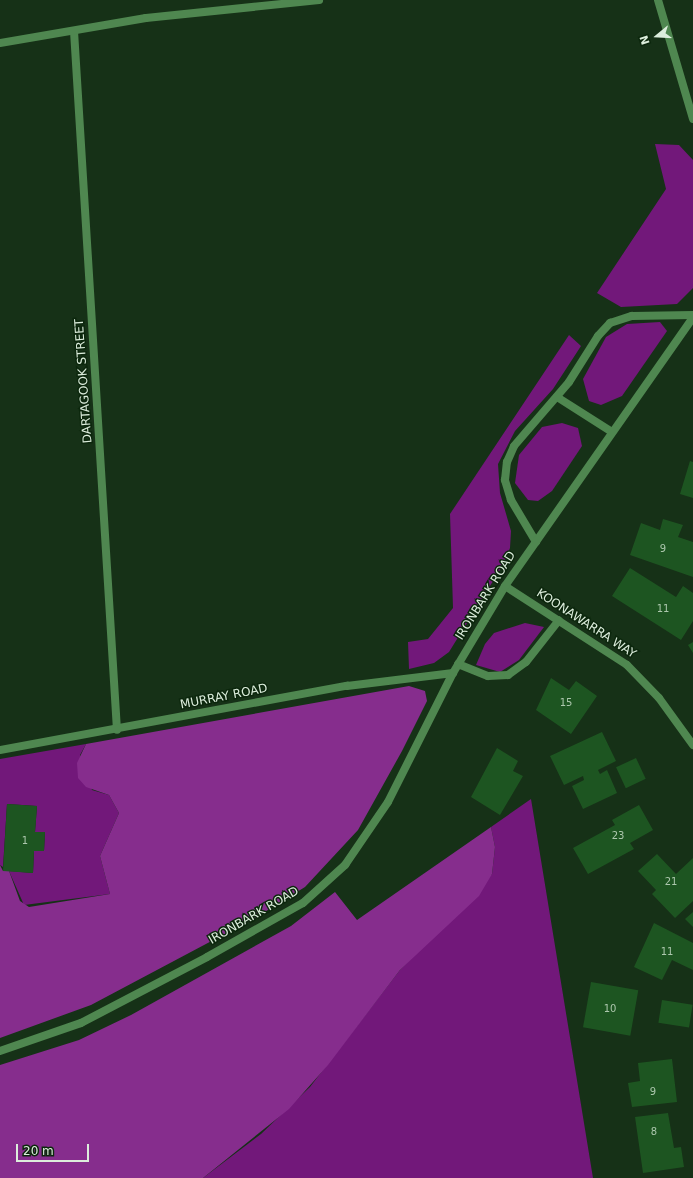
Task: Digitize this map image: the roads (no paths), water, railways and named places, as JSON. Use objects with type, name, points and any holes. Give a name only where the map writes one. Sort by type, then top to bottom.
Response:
[{"type":"street","points":[[0,42],[154,18],[319,0]]},
{"type":"street","points":[[658,0],[693,119]]},
{"type":"street","name":"DARTAGOOK STREET","points":[[74,31],[117,730]]},
{"type":"street","name":"IRONBARK ROAD","points":[[536,542],[511,500],[505,471],[514,446],[557,397],[610,323],[632,316],[693,316]]},
{"type":"street","name":"IRONBARK ROAD","points":[[0,1051],[101,1013],[276,920],[318,891],[357,852],[378,820],[458,664],[505,586],[693,316]]},
{"type":"street","points":[[557,397],[612,432]]},
{"type":"street","name":"KOONAWARRA WAY","points":[[505,586],[559,620],[636,673],[693,745]]},
{"type":"street","points":[[458,664],[488,676],[508,675],[526,662],[559,620]]},
{"type":"street","name":"MURRAY ROAD","points":[[0,750],[117,730],[347,686],[453,673]]}]
